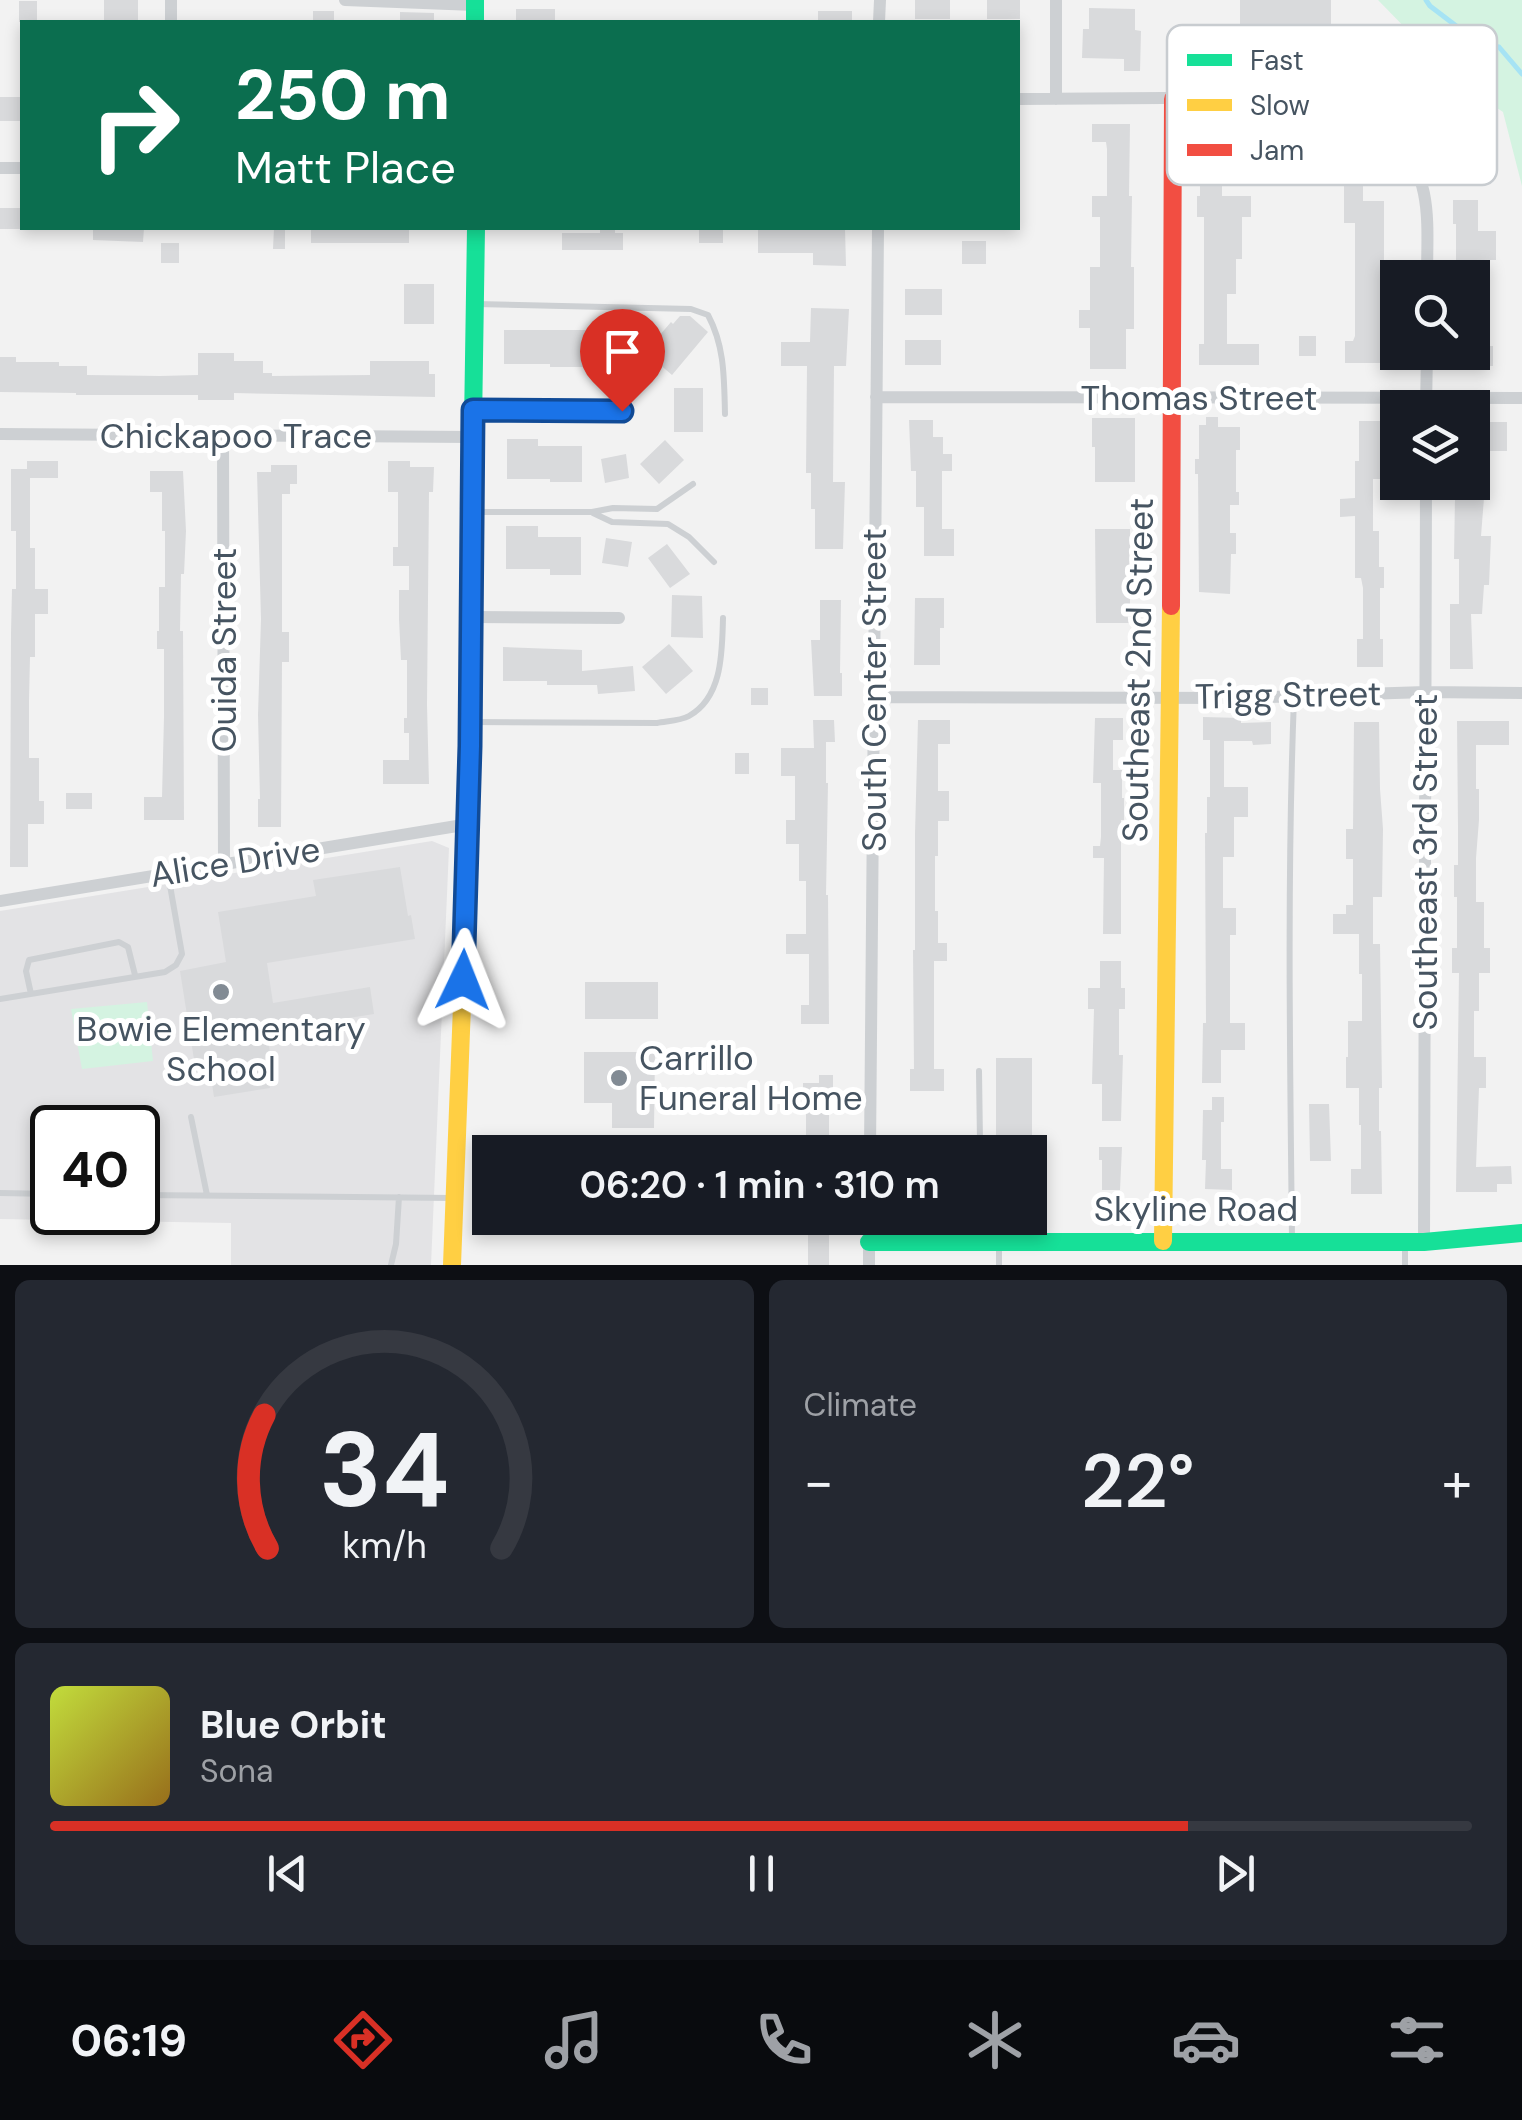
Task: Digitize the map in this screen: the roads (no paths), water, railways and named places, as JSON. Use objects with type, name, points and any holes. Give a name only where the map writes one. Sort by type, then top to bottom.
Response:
[{"type":"street","points":[[345,0],[475,9]]},
{"type":"street","points":[[1056,0],[1056,99]]},
{"type":"street","points":[[1020,100],[1167,99]]},
{"type":"street","name":"Southeast 2nd Street","points":[[1163,1241],[1174,185]]},
{"type":"street","points":[[1423,185],[1427,260]]},
{"type":"street","points":[[452,1265],[469,824],[476,230]]},
{"type":"street","name":"South Center Street","points":[[870,1135],[878,230]]},
{"type":"street","name":"Thomas Street","points":[[876,397],[1380,402]]},
{"type":"street","name":"Thomas Street","points":[[1490,400],[1522,398]]},
{"type":"street","points":[[473,410],[622,411]]},
{"type":"street","name":"Chickapoo Trace","points":[[0,434],[472,437]]},
{"type":"street","name":"Ouida Street","points":[[223,436],[224,864]]},
{"type":"street","name":"Southeast 3rd Street","points":[[1424,1242],[1426,500]]},
{"type":"street","points":[[472,616],[619,618]]},
{"type":"street","name":"Trigg Street","points":[[874,697],[1522,693]]},
{"type":"street","name":"Alice Drive","points":[[0,901],[469,824]]},
{"type":"street","name":"Skyline Road","points":[[869,1242],[1424,1242],[1522,1233]]},
{"type":"street","points":[[869,1235],[869,1265]]},
{"type":"lane","points":[[475,304],[690,309],[708,315],[718,334],[723,357],[724,414]]},
{"type":"lane","points":[[472,512],[657,508],[693,484]]},
{"type":"lane","points":[[592,512],[612,522],[668,524],[689,537],[714,562]]},
{"type":"lane","points":[[471,722],[657,723],[687,718],[714,687],[721,658],[723,618]]},
{"type":"lane","points":[[1292,1241],[1294,696]]},
{"type":"lane","points":[[0,999],[165,972],[176,965],[182,954],[168,873]]},
{"type":"lane","points":[[31,994],[26,970],[29,960],[119,942],[128,948],[135,976]]},
{"type":"lane","points":[[980,1071],[980,1135]]},
{"type":"lane","points":[[191,1116],[207,1195]]},
{"type":"lane","points":[[0,1193],[30,1194]]},
{"type":"lane","points":[[160,1195],[454,1198]]},
{"type":"lane","points":[[391,1265],[400,1198]]},
{"type":"lane","points":[[998,1265],[999,1242]]},
{"type":"lane","points":[[1404,1242],[1405,1265]]},
{"type":"waterway","points":[[1426,0],[1455,25]]},
{"type":"waterway","points":[[1497,47],[1522,74]]},
{"type":"place","name":"Bowie Elementary School","points":[[221,992]]},
{"type":"place","name":"Carrillo Funeral Home","points":[[619,1078]]}]
